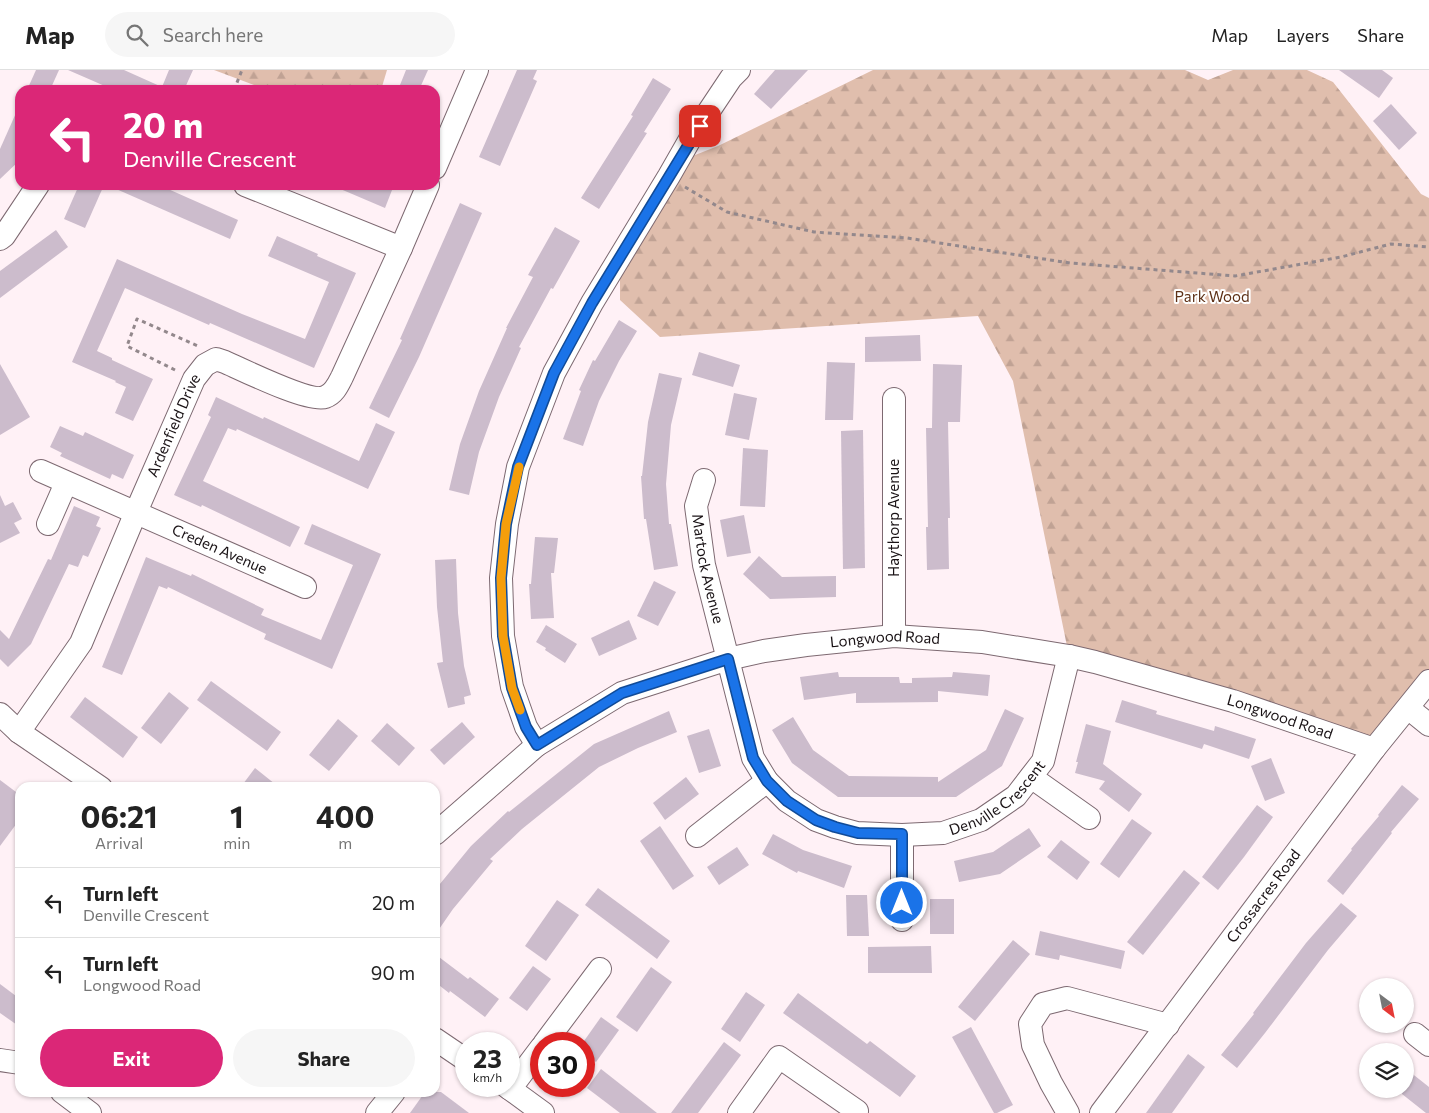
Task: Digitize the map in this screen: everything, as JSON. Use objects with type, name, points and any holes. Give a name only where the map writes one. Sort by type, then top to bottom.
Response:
[{"type":"street","points":[[440,156],[477,70]]},
{"type":"street","points":[[537,745],[526,727],[512,688],[503,636],[501,578],[506,524],[518,467],[554,373],[592,303],[689,141],[731,78],[739,70]]},
{"type":"street","points":[[0,239],[4,236],[35,190]]},
{"type":"street","points":[[258,190],[401,248]]},
{"type":"street","name":"Ardenfield Drive","points":[[19,732],[81,643],[194,379],[205,365],[216,359],[305,396],[319,399],[328,397],[336,389],[342,377],[426,190]]},
{"type":"street","name":"Haythorp Avenue","points":[[894,399],[894,636]]},
{"type":"street","name":"Creden Avenue","points":[[41,471],[305,587]]},
{"type":"street","name":"Martock Avenue","points":[[704,480],[696,506],[704,565],[728,659]]},
{"type":"street","points":[[48,524],[66,483]]},
{"type":"street","name":"Longwood Road","points":[[440,830],[537,745],[622,693],[728,659],[764,651],[894,636],[982,642],[1069,656],[1233,701],[1374,750]]},
{"type":"street","name":"Denville Crescent","points":[[728,659],[753,758],[767,781],[787,801],[816,820],[858,833],[902,834],[943,833],[981,820],[1016,796],[1043,761],[1069,656]]},
{"type":"street","name":"Crossacres Road","points":[[1101,1113],[1374,750],[1429,680]]},
{"type":"street","points":[[1408,708],[1429,725]]},
{"type":"street","points":[[0,714],[19,732],[92,782]]},
{"type":"street","points":[[1031,777],[1090,818]]},
{"type":"street","points":[[697,836],[767,781]]},
{"type":"street","points":[[902,834],[902,920]]},
{"type":"street","points":[[553,1032],[600,969]]},
{"type":"street","points":[[1068,1113],[1051,1083],[1033,1044],[1030,1024],[1043,1004],[1067,998],[1168,1025]]},
{"type":"street","points":[[440,1044],[455,1053]]},
{"type":"street","points":[[739,1113],[779,1058],[857,1111]]},
{"type":"street","points":[[0,1060],[15,1062]]},
{"type":"street","points":[[520,1073],[530,1061]]},
{"type":"street","points":[[69,1097],[90,1113]]},
{"type":"street","points":[[377,1113],[390,1097]]},
{"type":"street","points":[[520,1097],[543,1113]]},
{"type":"path","points":[[236,85],[242,70]]},
{"type":"path","points":[[669,176],[727,212],[814,232],[907,238],[1070,263],[1235,276],[1341,257],[1391,244],[1429,247]]},
{"type":"path","points":[[194,379],[127,346],[137,319],[198,346],[210,363]]},
{"type":"green space","points":[[214,70],[387,70],[382,85],[254,85]]},
{"type":"green space","name":"Park Wood","points":[[873,70],[1185,70],[1208,80],[1233,70],[1307,70],[1333,82],[1421,194],[1429,198],[1429,679],[1374,749],[1069,656],[1013,381],[978,316],[660,337],[620,300],[620,273],[685,159],[718,146]]},
{"type":"building","points":[[36,70],[59,70],[52,85],[29,85]]},
{"type":"building","points":[[68,70],[124,70],[158,85],[102,85]]},
{"type":"building","points":[[169,70],[193,70],[186,85],[163,85]]},
{"type":"building","points":[[406,70],[428,70],[421,85],[400,85]]},
{"type":"building","points":[[517,70],[537,70],[533,79],[537,81],[500,166],[479,157]]},
{"type":"building","points":[[775,70],[808,70],[771,109],[754,94]]},
{"type":"building","points":[[1339,70],[1382,70],[1393,78],[1379,98]]},
{"type":"building","points":[[653,78],[671,89],[644,132],[647,133],[599,209],[581,198],[633,116],[631,115]]},
{"type":"building","points":[[1391,104],[1417,133],[1399,150],[1373,121]]},
{"type":"building","points":[[15,115],[15,165],[0,179],[0,149]]},
{"type":"building","points":[[77,190],[102,190],[85,228],[64,219]]},
{"type":"building","points":[[118,190],[170,190],[238,220],[230,239]]},
{"type":"building","points":[[343,190],[392,190],[385,208]]},
{"type":"building","points":[[460,203],[482,213],[419,357],[389,418],[369,408],[402,340],[400,339]]},
{"type":"building","points":[[555,227],[580,241],[553,289],[551,288],[519,347],[521,348],[499,397],[479,452],[469,495],[449,490],[460,444],[479,391],[506,328],[533,277],[528,275]]},
{"type":"building","points":[[56,230],[68,247],[0,298],[0,271]]},
{"type":"building","points":[[277,236],[356,273],[314,368],[125,288],[97,351],[153,379],[133,421],[115,413],[126,387],[72,362],[117,259],[242,314],[305,339],[329,282],[268,256]]},
{"type":"building","points":[[619,320],[637,331],[619,361],[599,401],[583,446],[563,439],[581,391],[579,390],[593,360],[595,361]]},
{"type":"building","points":[[920,335],[921,361],[865,362],[865,337]]},
{"type":"building","points":[[699,352],[740,365],[733,387],[692,375]]},
{"type":"building","points":[[827,362],[855,363],[853,420],[825,420]]},
{"type":"building","points":[[0,364],[30,417],[0,435]]},
{"type":"building","points":[[933,364],[962,365],[960,422],[948,422],[949,569],[927,570],[926,428],[932,428]]},
{"type":"building","points":[[659,373],[682,378],[671,425],[666,484],[669,524],[671,524],[678,566],[654,570],[646,519],[644,519],[641,476],[648,422]]},
{"type":"building","points":[[734,393],[757,398],[749,440],[725,435]]},
{"type":"building","points":[[216,397],[359,461],[376,423],[395,432],[368,489],[237,429],[236,431],[228,428],[203,481],[300,527],[290,547],[202,505],[201,507],[174,495],[211,417],[208,415]]},
{"type":"building","points":[[60,426],[83,436],[85,432],[134,455],[123,479],[112,474],[110,479],[60,456],[62,453],[50,447]]},
{"type":"building","points":[[863,430],[865,568],[843,569],[841,431]]},
{"type":"building","points":[[743,448],[768,450],[765,507],[740,506]]},
{"type":"building","points":[[0,495],[5,506],[13,502],[22,519],[14,523],[20,533],[0,543]]},
{"type":"building","points":[[74,506],[100,517],[96,526],[101,528],[88,557],[83,555],[78,567],[69,564],[31,644],[8,667],[0,659],[0,630],[9,639],[48,559],[51,560]]},
{"type":"building","points":[[744,515],[751,553],[727,557],[720,520]]},
{"type":"building","points":[[312,524],[381,554],[332,669],[264,639],[266,634],[168,587],[167,589],[159,586],[122,675],[102,667],[146,557],[191,576],[192,574],[264,609],[261,615],[321,640],[353,565],[304,544]]},
{"type":"building","points":[[535,537],[558,538],[554,573],[551,573],[554,618],[531,619],[529,584],[531,584]]},
{"type":"building","points":[[759,556],[782,577],[836,576],[836,597],[770,599],[743,574]]},
{"type":"building","points":[[456,559],[458,613],[464,666],[471,695],[464,697],[465,704],[448,708],[437,663],[443,662],[437,607],[435,560]]},
{"type":"building","points":[[654,581],[676,592],[658,626],[637,616]]},
{"type":"building","points":[[629,620],[637,639],[599,656],[591,638]]},
{"type":"building","points":[[546,625],[577,644],[565,663],[536,642]]},
{"type":"building","points":[[838,672],[839,677],[899,677],[900,683],[912,683],[912,678],[952,677],[953,672],[990,675],[988,696],[938,691],[938,702],[856,703],[856,693],[804,700],[800,677]]},
{"type":"building","points":[[211,681],[281,732],[267,751],[197,700]]},
{"type":"building","points":[[169,692],[189,708],[161,744],[141,728]]},
{"type":"building","points":[[85,697],[138,737],[123,758],[70,717]]},
{"type":"building","points":[[1122,700],[1157,711],[1156,714],[1214,731],[1215,726],[1256,739],[1249,759],[1204,744],[1202,749],[1115,722]]},
{"type":"building","points":[[1005,709],[1024,718],[1002,766],[956,797],[838,797],[792,763],[772,730],[793,717],[813,750],[849,776],[938,777],[938,782],[986,750]]},
{"type":"building","points":[[669,711],[677,732],[599,767],[522,829],[490,859],[493,861],[440,928],[440,884],[471,846],[508,811],[594,744]]},
{"type":"building","points":[[338,719],[358,736],[329,771],[309,755]]},
{"type":"building","points":[[462,722],[475,737],[444,765],[430,750]]},
{"type":"building","points":[[387,723],[415,748],[399,766],[371,741]]},
{"type":"building","points":[[1086,724],[1111,731],[1103,764],[1142,794],[1129,812],[1099,789],[1105,781],[1075,773]]},
{"type":"building","points":[[709,729],[721,766],[699,773],[687,736]]},
{"type":"building","points":[[1271,758],[1285,793],[1265,801],[1251,766]]},
{"type":"building","points":[[255,768],[272,782],[244,782]]},
{"type":"building","points":[[686,777],[699,794],[665,820],[653,803]]},
{"type":"building","points":[[0,780],[15,791],[15,826],[0,846]]},
{"type":"building","points":[[1402,785],[1419,799],[1343,895],[1327,881]]},
{"type":"building","points":[[1257,805],[1273,817],[1218,890],[1202,877]]},
{"type":"building","points":[[1132,819],[1152,833],[1119,878],[1100,864]]},
{"type":"building","points":[[660,826],[694,876],[673,890],[640,841]]},
{"type":"building","points":[[1029,828],[1041,846],[1000,874],[959,882],[954,861],[993,852]]},
{"type":"building","points":[[773,834],[803,850],[852,866],[844,888],[798,871],[797,873],[762,854]]},
{"type":"building","points":[[1061,840],[1090,862],[1077,880],[1047,857]]},
{"type":"building","points":[[737,847],[749,865],[719,885],[707,867]]},
{"type":"building","points":[[1184,870],[1200,883],[1143,955],[1127,942]]},
{"type":"building","points":[[598,888],[670,941],[657,959],[585,905]]},
{"type":"building","points":[[846,895],[867,895],[869,936],[847,936]]},
{"type":"building","points":[[930,899],[954,899],[954,934],[930,934]]},
{"type":"building","points":[[557,900],[579,915],[546,961],[525,946]]},
{"type":"building","points":[[1341,903],[1357,916],[1328,950],[1237,1068],[1221,1055],[1254,1014],[1306,943]]},
{"type":"building","points":[[1040,931],[1125,951],[1121,969],[1060,955],[1059,960],[1035,955]]},
{"type":"building","points":[[1013,940],[1030,954],[975,1021],[958,1007]]},
{"type":"building","points":[[931,946],[932,973],[868,973],[868,947]]},
{"type":"building","points":[[440,958],[499,999],[485,1017],[450,991],[449,993],[440,986]]},
{"type":"building","points":[[533,966],[551,979],[527,1011],[509,998]]},
{"type":"building","points":[[651,967],[672,982],[637,1032],[616,1017]]},
{"type":"building","points":[[0,984],[15,995],[15,1024],[0,1013]]},
{"type":"building","points":[[746,992],[765,1005],[740,1042],[721,1029]]},
{"type":"building","points":[[798,993],[867,1044],[870,1041],[916,1076],[900,1097],[783,1013]]},
{"type":"building","points":[[601,1017],[619,1030],[596,1062],[595,1032],[590,1032]]},
{"type":"building","points":[[971,1027],[1013,1105],[997,1113],[994,1113],[952,1037]]},
{"type":"building","points":[[724,1042],[741,1055],[698,1113],[671,1113]]},
{"type":"building","points":[[1188,1054],[1205,1067],[1172,1113],[1146,1113]]},
{"type":"building","points":[[601,1069],[657,1113],[620,1113],[595,1094],[595,1077]]},
{"type":"building","points":[[1414,1075],[1429,1087],[1429,1113],[1426,1113],[1407,1098],[1414,1098]]},
{"type":"building","points":[[441,1092],[469,1113],[410,1113],[421,1097],[440,1097]]},
{"type":"slow traffic","points":[[519,467],[506,524],[501,578],[503,636],[512,688],[520,710]]},
{"type":"route","points":[[700,126],[689,141],[592,303],[554,373],[518,467],[506,524],[501,578],[503,636],[512,688],[526,727],[537,745],[622,693],[728,659],[753,758],[767,781],[787,801],[816,820],[858,833],[902,834],[902,903]]}]
